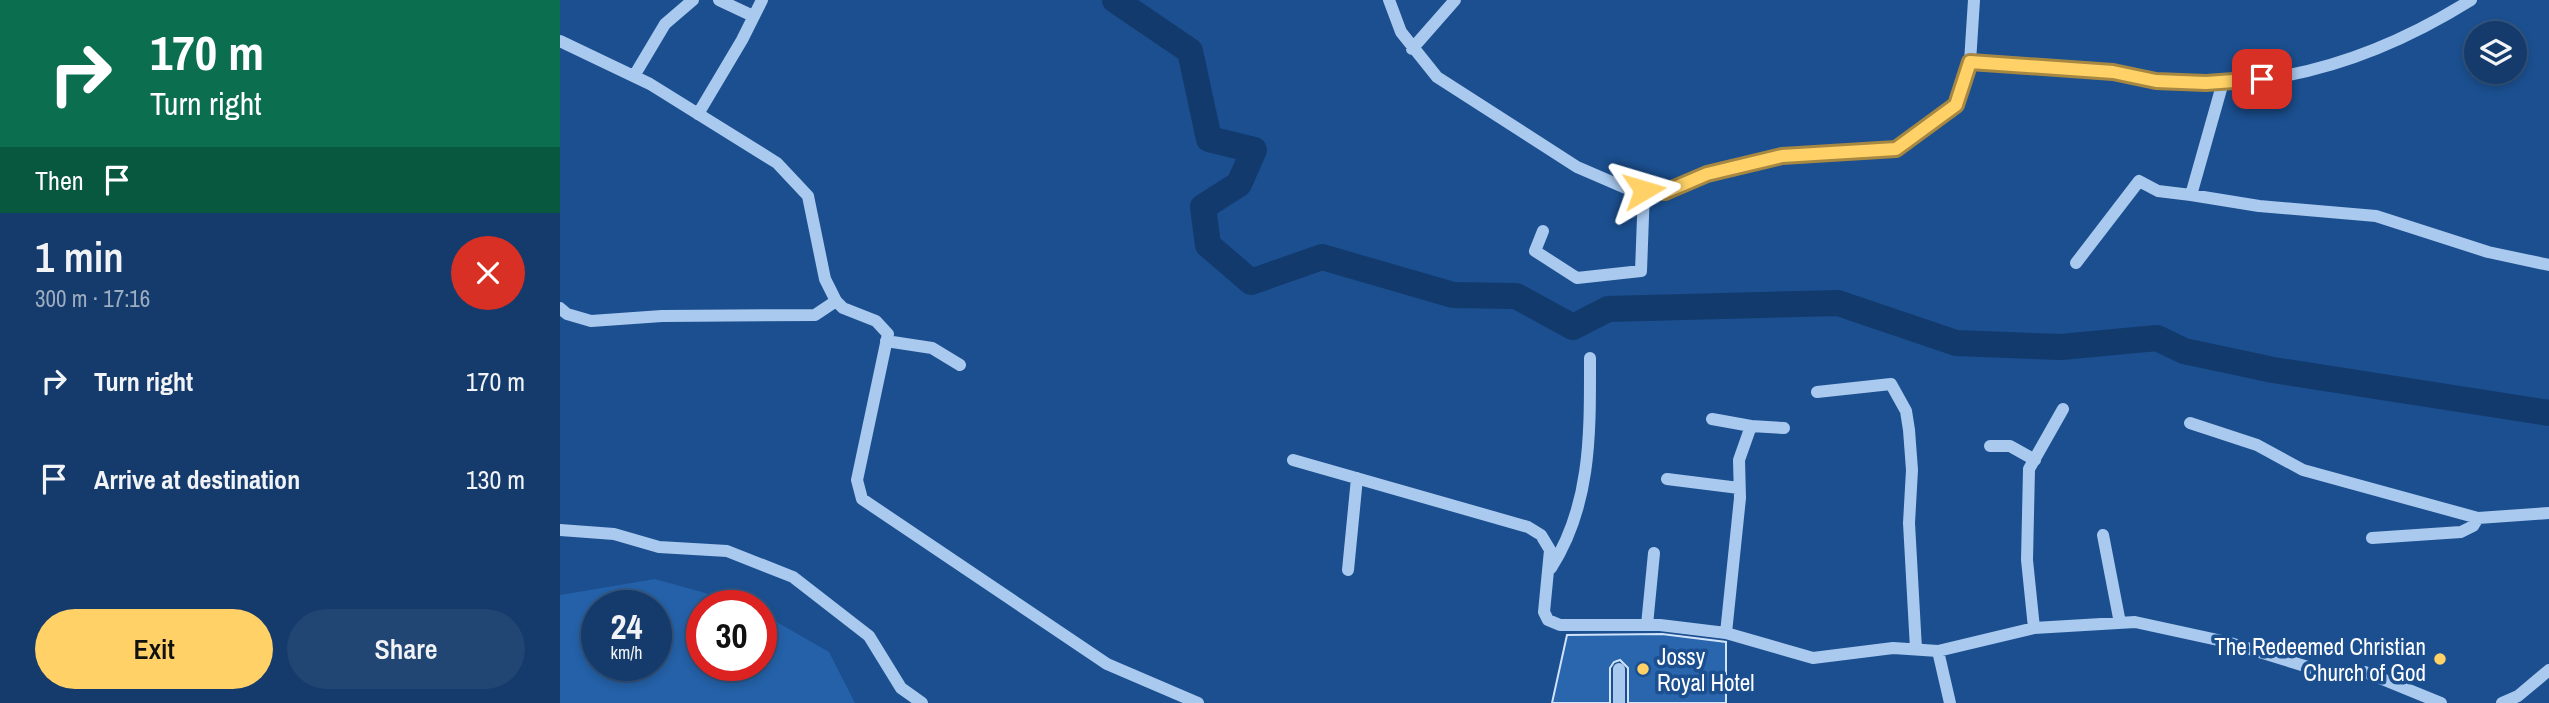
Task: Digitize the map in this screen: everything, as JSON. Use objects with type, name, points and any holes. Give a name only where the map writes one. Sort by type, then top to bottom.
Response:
[{"type":"street","points":[[634,76],[665,24],[693,0]]},
{"type":"street","points":[[719,0],[753,16]]},
{"type":"street","points":[[698,114],[762,0]]},
{"type":"street","points":[[1389,0],[1412,49],[1437,78],[1577,167],[1628,189],[1665,192],[1707,174],[1782,156],[1896,149],[1956,105],[1970,62],[1974,0]]},
{"type":"street","points":[[1412,49],[1455,0]]},
{"type":"street","points":[[1970,62],[2113,72],[2156,81],[2223,82],[2281,78],[2340,64],[2438,21],[2471,0]]},
{"type":"street","points":[[560,41],[634,76],[777,163],[808,196],[825,279],[836,300],[843,308],[881,325],[888,334],[857,480],[862,499],[1107,664],[1198,703]]},
{"type":"street","points":[[2191,195],[2223,82]]},
{"type":"street","points":[[2076,262],[2139,181],[2158,191],[2259,206],[2376,216],[2488,252],[2549,265]]},
{"type":"street","points":[[1543,231],[1535,251],[1577,278],[1641,271],[1644,190]]},
{"type":"street","points":[[560,308],[567,314],[591,321],[663,316],[815,315],[836,300]]},
{"type":"street","points":[[886,341],[932,348],[960,365]]},
{"type":"street","points":[[1549,571],[1572,526],[1586,475],[1590,440],[1590,358]]},
{"type":"street","points":[[1817,391],[1891,383],[1906,411],[1912,470],[1909,523],[1916,649]]},
{"type":"street","points":[[2034,628],[2027,521],[2029,469],[2063,409]]},
{"type":"street","points":[[1712,419],[1751,426],[1784,428]]},
{"type":"street","points":[[2190,423],[2257,445],[2303,470],[2479,518],[2549,513]]},
{"type":"street","points":[[1726,634],[1740,488],[1739,460],[1751,426]]},
{"type":"street","points":[[1990,446],[2010,446],[2035,460]]},
{"type":"street","points":[[1293,460],[1528,527],[1548,542],[1549,571],[1544,612],[1548,620],[1560,625],[1647,625],[1726,634],[1813,658],[1893,648],[1938,651],[2034,628],[2135,622],[2227,642],[2331,674],[2365,672],[2441,703]]},
{"type":"street","points":[[1348,569],[1357,478]]},
{"type":"street","points":[[1667,479],[1740,488]]},
{"type":"street","points":[[2372,538],[2461,532],[2473,526],[2479,518]]},
{"type":"street","points":[[560,530],[614,534],[659,547],[727,551],[793,577],[869,636],[901,688],[922,703]]},
{"type":"street","points":[[2103,535],[2120,623]]},
{"type":"street","points":[[1647,625],[1654,553]]},
{"type":"street","points":[[1938,651],[1950,703]]},
{"type":"street","points":[[1619,668],[1619,703]]},
{"type":"street","points":[[2502,703],[2518,696],[2549,670]]},
{"type":"shaded area","points":[[655,579],[694,590],[686,590],[686,681],[777,681],[777,622],[829,652],[855,703],[560,703],[560,595],[581,591],[581,681],[672,681],[672,590],[590,590]]},
{"type":"building","name":"Jossy Royal Hotel","points":[[1662,634],[1726,642],[1726,703],[1628,703],[1628,668],[1620,660],[1614,662],[1610,668],[1610,703],[1552,703],[1567,635]]},
{"type":"waterway","points":[[1115,0],[1190,51],[1209,139],[1254,150],[1239,184],[1203,207],[1208,245],[1251,282],[1322,257],[1453,295],[1516,296],[1573,327],[1608,309],[1838,303],[1956,343],[2061,347],[2157,338],[2184,351],[2273,370],[2549,413]]},
{"type":"place","name":"The Redeemed Christian Church of God","points":[[2440,659]]},
{"type":"place","name":"Jossy Royal Hotel","points":[[1643,669]]},
{"type":"route","points":[[1644,190],[1665,192],[1707,174],[1782,156],[1896,149],[1956,105],[1970,62],[2113,72],[2156,81],[2206,83],[2262,79]]}]
